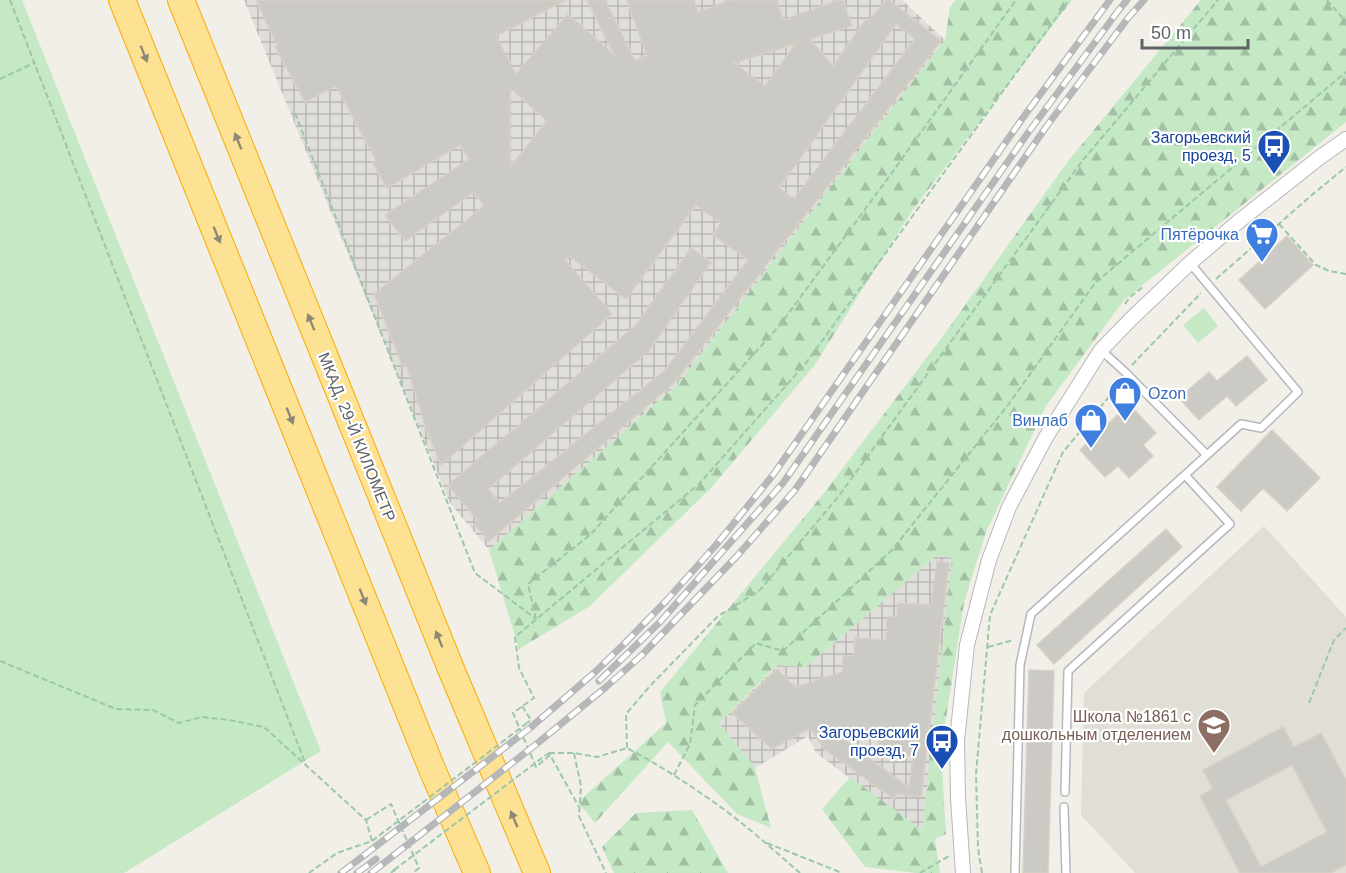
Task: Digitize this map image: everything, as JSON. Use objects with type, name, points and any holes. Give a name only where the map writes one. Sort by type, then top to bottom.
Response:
[{"type":"highway","points":[[122,0],[424,749],[477,873]]},
{"type":"highway","name":"МКАД, 29-Й КИЛОМЕТР","points":[[181,0],[451,669],[537,873]]},
{"type":"street","points":[[957,868],[957,740],[967,645],[989,560],[1009,507],[1046,437],[1101,350],[1131,319],[1190,263],[1238,222],[1346,139]]},
{"type":"lane","points":[[1015,873],[1020,665],[1031,614],[1241,424],[1261,428],[1298,392],[1190,263]]},
{"type":"lane","points":[[1101,350],[1207,455]]},
{"type":"lane","points":[[1065,792],[1068,671],[1230,524],[1185,475]]},
{"type":"lane","points":[[1064,807],[1066,873]]},
{"type":"path","points":[[10,0],[306,765]]},
{"type":"path","points":[[536,619],[528,584],[590,535],[780,325],[1016,0]]},
{"type":"path","points":[[548,754],[536,767],[513,713],[534,698],[519,668],[514,637],[699,484],[806,363],[1069,0]]},
{"type":"path","points":[[627,748],[626,714],[717,617],[760,590],[838,497],[1083,160],[1218,0]]},
{"type":"path","points":[[1327,0],[1346,22]]},
{"type":"path","points":[[0,79],[34,63]]},
{"type":"path","points":[[674,775],[690,744],[695,705],[756,643],[783,651],[892,550],[1008,405],[1095,283],[1346,72]]},
{"type":"path","points":[[295,113],[475,573],[536,619]]},
{"type":"path","points":[[982,873],[978,848],[976,774],[990,615],[1063,452],[1118,386],[1125,372],[1208,286],[1346,167]]},
{"type":"path","points":[[1278,224],[1316,265],[1329,271],[1346,274]]},
{"type":"path","points":[[1124,306],[1148,283]]},
{"type":"path","points":[[1309,703],[1334,640],[1346,628]]},
{"type":"path","points":[[987,647],[1026,637]]},
{"type":"path","points":[[0,661],[116,709],[153,710],[179,723],[202,717],[264,727],[366,820],[372,841]]},
{"type":"path","points":[[309,873],[337,853],[372,841],[531,720],[522,706]]},
{"type":"path","points":[[391,873],[548,754],[574,753],[597,756],[627,748],[704,795],[800,873]]},
{"type":"path","points":[[574,753],[581,786],[579,816],[606,873]]},
{"type":"path","points":[[548,754],[579,807]]},
{"type":"path","points":[[366,820],[391,804],[419,868],[413,873]]},
{"type":"path","points":[[764,842],[842,873]]},
{"type":"path","points":[[920,873],[951,855],[957,868]]},
{"type":"shaded area","points":[[244,0],[902,0],[945,40],[678,384],[489,550],[450,503]]},
{"type":"shaded area","name":"Школа №1861 с дошкольным отделением","points":[[1264,526],[1346,617],[1346,873],[1135,873],[1081,815],[1084,693]]},
{"type":"shaded area","points":[[936,556],[953,558],[922,831],[816,753],[808,736],[755,768],[719,723],[778,665],[806,667]]},
{"type":"green space","points":[[0,0],[22,0],[321,751],[124,873],[0,873]]},
{"type":"green space","points":[[956,0],[1072,0],[912,211],[814,366],[711,488],[590,606],[519,649],[489,550],[678,384],[945,40],[950,7]]},
{"type":"green space","points":[[1201,0],[1346,0],[1346,122],[1124,300],[1046,406],[986,532],[964,603],[941,750],[946,834],[935,839],[940,873],[916,873],[865,867],[822,809],[850,777],[922,830],[952,558],[936,556],[806,667],[777,665],[719,723],[755,768],[771,828],[737,814],[668,742],[595,823],[578,802],[666,723],[660,692],[824,493],[943,336],[1069,160]]},
{"type":"green space","points":[[1204,308],[1218,326],[1198,343],[1183,325]]},
{"type":"green space","points":[[692,810],[728,873],[614,873],[602,847],[636,813]]},
{"type":"building","points":[[256,0],[566,0],[496,36],[516,74],[568,14],[614,55],[587,0],[605,0],[635,61],[647,56],[627,0],[694,0],[698,12],[732,0],[777,0],[783,20],[843,0],[852,26],[810,39],[833,66],[866,19],[869,21],[886,0],[941,41],[674,383],[489,541],[474,524],[478,521],[448,485],[636,325],[691,248],[711,262],[650,350],[488,489],[500,503],[664,371],[748,260],[713,235],[721,223],[696,205],[626,299],[569,256],[565,260],[612,314],[441,465],[427,431],[406,364],[403,367],[374,294],[484,206],[474,192],[405,241],[385,215],[469,159],[460,145],[387,188],[372,162],[376,160],[336,86],[305,102],[275,46],[277,45]],"holes":[[[896,24],[915,39],[794,199],[779,188]],[[795,44],[765,86],[734,63]],[[510,88],[547,121],[510,167]]]},
{"type":"building","points":[[1287,236],[1313,265],[1265,309],[1239,280]]},
{"type":"building","points":[[1247,356],[1267,380],[1236,406],[1227,396],[1199,420],[1179,398],[1209,372],[1217,381]]},
{"type":"building","points":[[1129,404],[1156,433],[1143,445],[1153,456],[1129,478],[1118,466],[1105,477],[1080,450]]},
{"type":"building","points":[[1272,430],[1320,478],[1287,511],[1263,488],[1241,511],[1217,487]]},
{"type":"building","points":[[1166,529],[1182,547],[1054,664],[1037,645]]},
{"type":"building","points":[[937,561],[949,563],[921,797],[896,794],[894,799],[824,749],[810,728],[772,749],[732,713],[777,669],[796,687],[842,672],[843,656],[854,656],[855,638],[886,640],[887,616],[897,617],[898,603],[931,605]],"holes":[[[832,730],[879,732],[878,753],[913,756],[909,788]]]},
{"type":"building","points":[[1029,670],[1054,671],[1048,873],[1023,873]]},
{"type":"building","points":[[1283,727],[1294,747],[1321,733],[1346,780],[1346,865],[1331,873],[1240,873],[1200,796],[1213,789],[1203,770]],"holes":[[[1292,765],[1327,832],[1261,867],[1226,800]]]},
{"type":"railway","points":[[341,873],[530,728],[594,673],[666,601],[716,545],[773,475],[1022,119],[1110,0]]},
{"type":"railway","points":[[599,681],[660,622],[783,483],[1025,137],[1127,0]]},
{"type":"railway","points":[[371,873],[606,687],[641,656],[737,556],[795,490],[1046,127],[1144,0]]},
{"type":"railway","points":[[357,873],[376,859]]},
{"type":"place","name":"Загорьевский проезд, 5","points":[[1274,175]]},
{"type":"place","name":"Пятёрочка","points":[[1262,263]]},
{"type":"place","name":"Ozon","points":[[1125,422]]},
{"type":"place","name":"Винлаб","points":[[1091,449]]},
{"type":"place","name":"Школа №1861 с дошкольным отделением","points":[[1214,754]]},
{"type":"place","name":"Загорьевский проезд, 7","points":[[942,770]]}]
